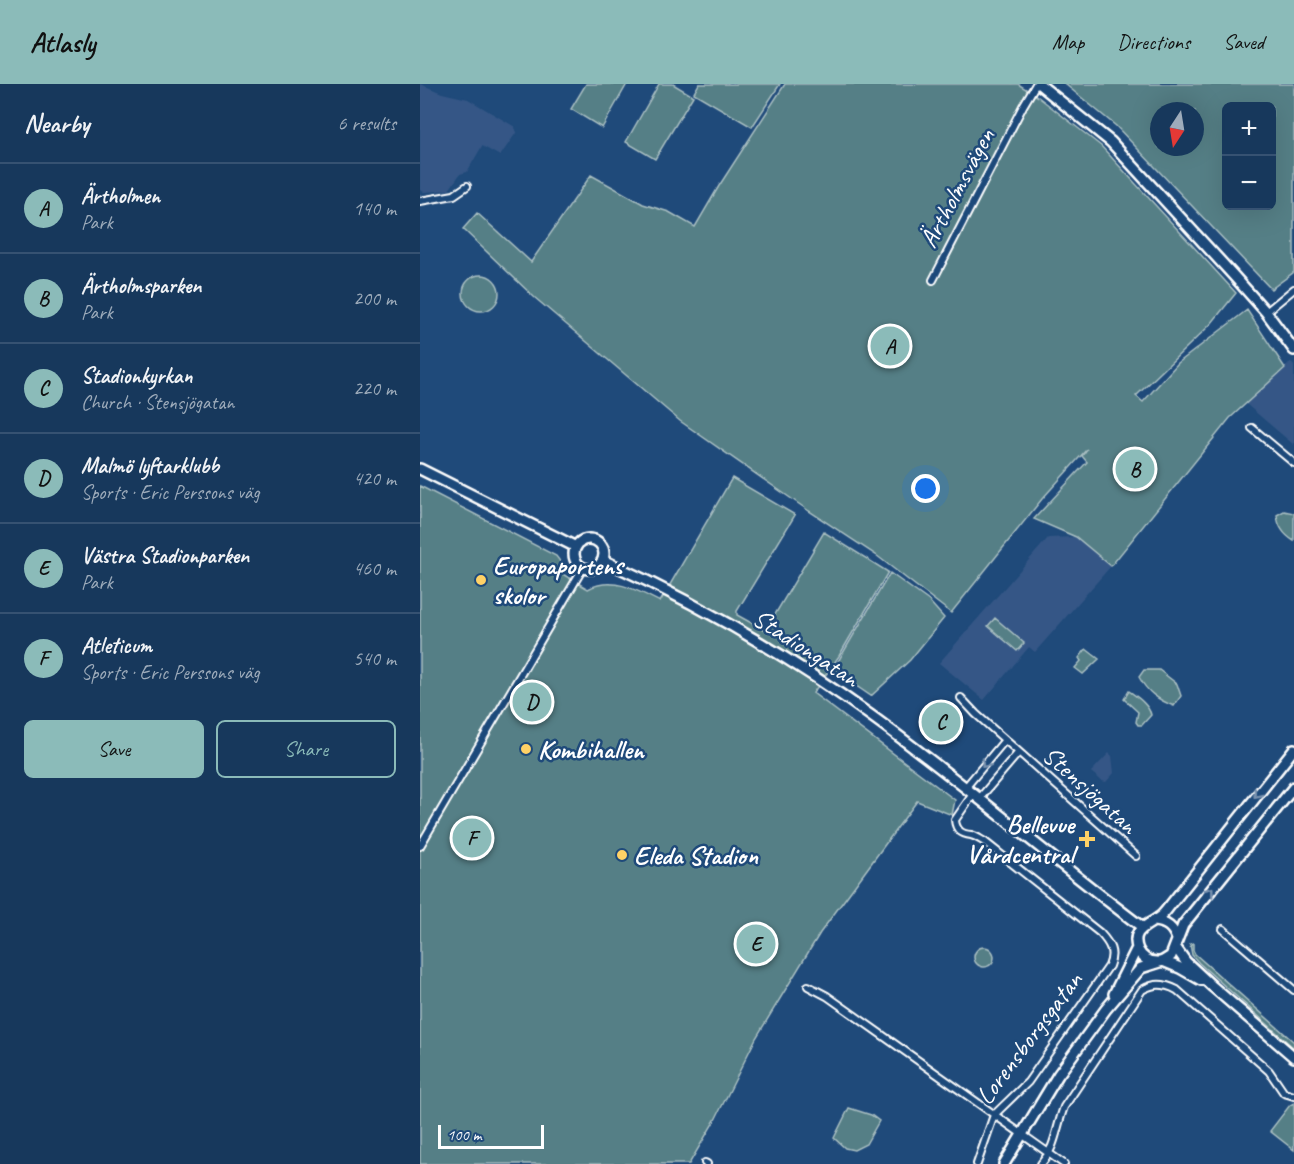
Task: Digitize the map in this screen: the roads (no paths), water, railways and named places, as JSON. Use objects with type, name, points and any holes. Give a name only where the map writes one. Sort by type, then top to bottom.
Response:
[{"type":"main road","name":"Ärtholmsvägen","points":[[1037,84],[1111,142],[1266,312],[1294,350]]},
{"type":"main road","points":[[420,469],[576,547],[574,557],[583,568],[593,569],[603,560]]},
{"type":"main road","name":"Stadiongatan","points":[[576,547],[587,539],[596,541],[603,547],[603,560],[667,590],[782,656],[864,711],[1142,927]]},
{"type":"main road","points":[[1142,927],[1154,921],[1168,908],[1294,749]]},
{"type":"main road","name":"Lorensborgsgatan","points":[[1004,1164],[1058,1075],[1106,1009],[1141,968],[1171,956],[1183,925],[1294,786]]},
{"type":"main road","points":[[1154,921],[1167,924],[1172,928],[1176,943],[1186,962],[1294,1057]]},
{"type":"main road","name":"Lorensborgsgatan","points":[[1106,1009],[1137,948],[1137,934],[1142,927]]},
{"type":"main road","points":[[1137,948],[1143,957],[1180,968],[1213,987]]},
{"type":"street","name":"Ärtholmsvägen","points":[[933,280],[1023,106],[1037,84]]},
{"type":"street","points":[[420,201],[454,195],[467,186]]},
{"type":"street","points":[[1266,312],[1294,289]]},
{"type":"street","points":[[1252,428],[1294,463]]},
{"type":"street","points":[[420,846],[583,568]]},
{"type":"street","name":"Stensjögatan","points":[[961,698],[966,705],[1136,856]]},
{"type":"street","points":[[972,794],[1005,740]]},
{"type":"street","name":"Stensjögatan","points":[[972,794],[1019,752]]},
{"type":"street","name":"Lorensborgsgatan","points":[[972,794],[955,820],[958,830],[985,842],[1107,940],[1112,950],[1110,966],[1028,1082],[994,1115],[977,1164]]},
{"type":"street","points":[[1222,929],[1294,990]]},
{"type":"street","points":[[1041,1164],[1054,1144],[1064,1107],[1142,990],[1152,985],[1161,984],[1176,990],[1269,1071],[1284,1093],[1294,1096]]},
{"type":"street","points":[[808,986],[831,999],[1064,1164]]},
{"type":"place","name":"Ärtholmen","points":[[890,346]]},
{"type":"place","name":"Ärtholmsparken","points":[[1135,469]]},
{"type":"place","name":"Europaportens skolor","points":[[481,580]]},
{"type":"place","name":"Malmö lyftarklubb","points":[[532,702]]},
{"type":"place","name":"Stadionkyrkan","points":[[941,722]]},
{"type":"place","name":"Kombihallen","points":[[526,749]]},
{"type":"place","name":"Atleticum","points":[[472,838]]},
{"type":"place","name":"Bellevue Vårdcentral","points":[[1087,839]]},
{"type":"place","name":"Eleda Stadion","points":[[622,855]]},
{"type":"place","name":"Västra Stadionparken","points":[[756,944]]}]
